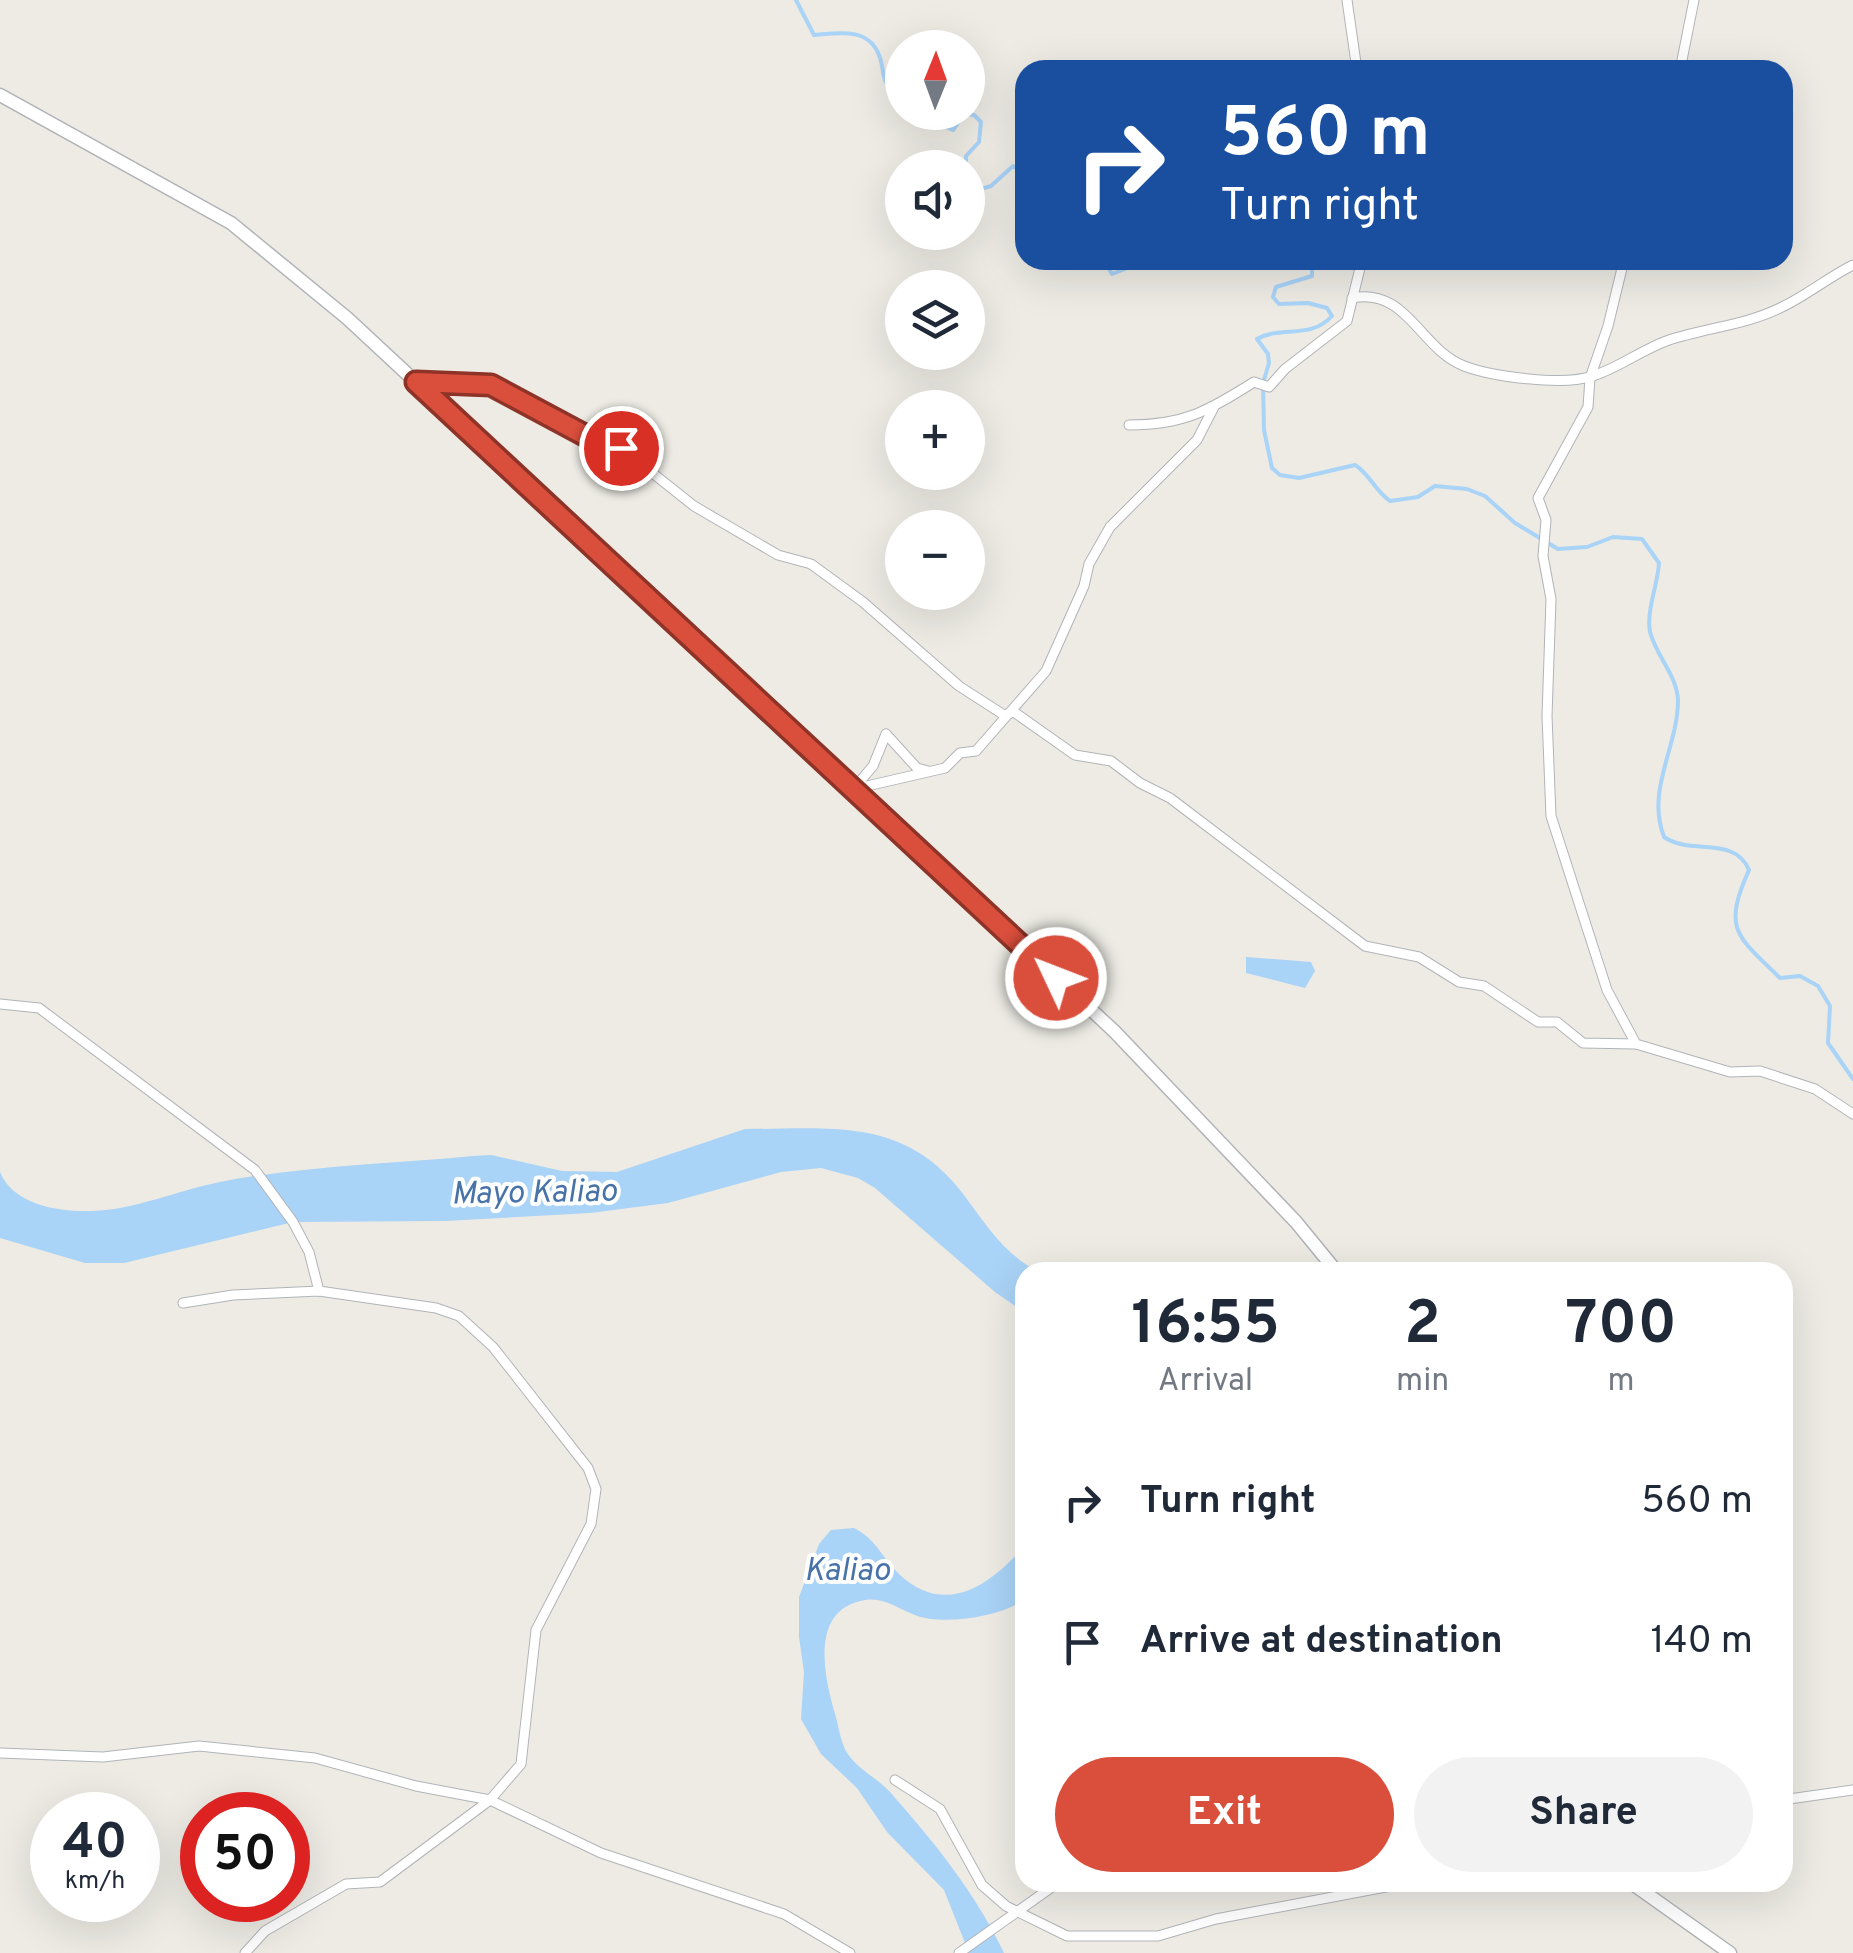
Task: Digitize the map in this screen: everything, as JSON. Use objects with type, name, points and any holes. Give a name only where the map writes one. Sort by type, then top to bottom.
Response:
[{"type":"main road","points":[[0,96],[231,222],[346,318],[1114,1031],[1296,1222],[1329,1262]]},
{"type":"main road","points":[[1644,1892],[1730,1953]]},
{"type":"street","points":[[1347,0],[1355,60]]},
{"type":"street","points":[[1682,60],[1694,0]]},
{"type":"street","points":[[1352,298],[1365,295],[1396,304],[1444,355],[1464,366],[1509,376],[1590,378],[1666,341],[1780,309],[1853,265]]},
{"type":"street","points":[[1129,425],[1168,425],[1214,407],[1254,382],[1269,387],[1285,369],[1347,321],[1359,270]]},
{"type":"street","points":[[1622,270],[1590,378],[1588,407],[1538,498],[1546,520],[1543,556],[1551,600],[1548,783],[1552,816],[1608,990],[1636,1044]]},
{"type":"street","points":[[416,382],[491,385],[590,438],[621,448],[694,506],[778,555],[811,564],[863,602],[959,686],[1004,715],[1014,712],[1075,755],[1111,761],[1140,783],[1170,798],[1365,946],[1419,957],[1458,982],[1484,986],[1538,1022],[1557,1022],[1583,1043],[1636,1044],[1730,1072],[1760,1070],[1814,1089],[1853,1114]]},
{"type":"street","points":[[854,790],[945,768],[960,753],[976,751],[1046,672],[1084,586],[1089,564],[1110,527],[1197,440],[1214,407]]},
{"type":"street","points":[[854,790],[872,766],[886,734],[916,768],[930,772]]},
{"type":"street","points":[[0,1004],[39,1008],[256,1170],[309,1252],[318,1292]]},
{"type":"street","points":[[183,1303],[318,1292],[436,1308],[459,1316],[493,1347],[588,1468],[596,1489],[591,1524],[536,1630],[521,1764],[490,1800],[380,1882],[346,1884],[265,1931],[245,1953]]},
{"type":"street","points":[[0,1753],[103,1757],[199,1746],[315,1758],[416,1786],[490,1800],[601,1852],[784,1914],[850,1953]]},
{"type":"street","points":[[895,1780],[940,1809],[982,1885],[1019,1912],[1067,1936],[1158,1936],[1216,1919],[1359,1892]]},
{"type":"street","points":[[1793,1798],[1853,1790]]},
{"type":"street","points":[[960,1953],[1046,1892]]},
{"type":"water","points":[[1246,957],[1311,962],[1315,971],[1305,988],[1246,973]]},
{"type":"water","name":"Mayo Kaliao","points":[[745,1129],[837,1129],[892,1140],[941,1170],[988,1228],[1023,1262],[1015,1262],[1015,1306],[875,1188],[858,1178],[821,1168],[781,1172],[668,1203],[590,1213],[445,1221],[293,1222],[124,1263],[85,1263],[0,1238],[0,1172],[6,1183],[26,1199],[52,1208],[92,1211],[251,1177],[473,1156],[491,1155],[562,1171],[617,1172]]},
{"type":"water","name":"Kaliao","points":[[854,1528],[862,1532],[898,1573],[932,1593],[949,1595],[982,1584],[1015,1556],[1015,1605],[987,1615],[941,1620],[915,1615],[885,1602],[865,1600],[847,1606],[835,1616],[825,1646],[827,1681],[847,1753],[890,1792],[938,1849],[967,1888],[1004,1953],[969,1953],[944,1890],[887,1832],[857,1788],[821,1754],[801,1719],[804,1672],[799,1597],[819,1544],[831,1530]]},
{"type":"waterway","points":[[796,0],[814,35],[852,34],[868,40],[879,55],[885,80]]},
{"type":"waterway","points":[[972,150],[979,142],[980,130]]},
{"type":"waterway","points":[[985,188],[1015,167]]},
{"type":"waterway","points":[[1110,270],[1112,274],[1122,270]]},
{"type":"waterway","points":[[1312,270],[1312,276],[1276,287],[1273,297],[1279,304],[1308,303],[1327,308],[1332,316],[1315,328],[1257,339],[1268,354],[1263,383],[1264,430],[1272,468],[1280,475],[1299,478],[1355,465],[1390,501],[1418,497],[1435,486],[1467,489],[1485,496],[1515,523],[1558,549],[1587,547],[1613,537],[1642,539],[1659,563],[1650,632],[1674,683],[1678,702],[1658,803],[1664,837],[1687,845],[1723,849],[1742,859],[1749,870],[1736,906],[1738,931],[1780,978],[1800,976],[1818,986],[1830,1006],[1828,1043],[1853,1079]]},
{"type":"route","points":[[621,448],[590,438],[491,385],[416,382],[1056,978]]}]
